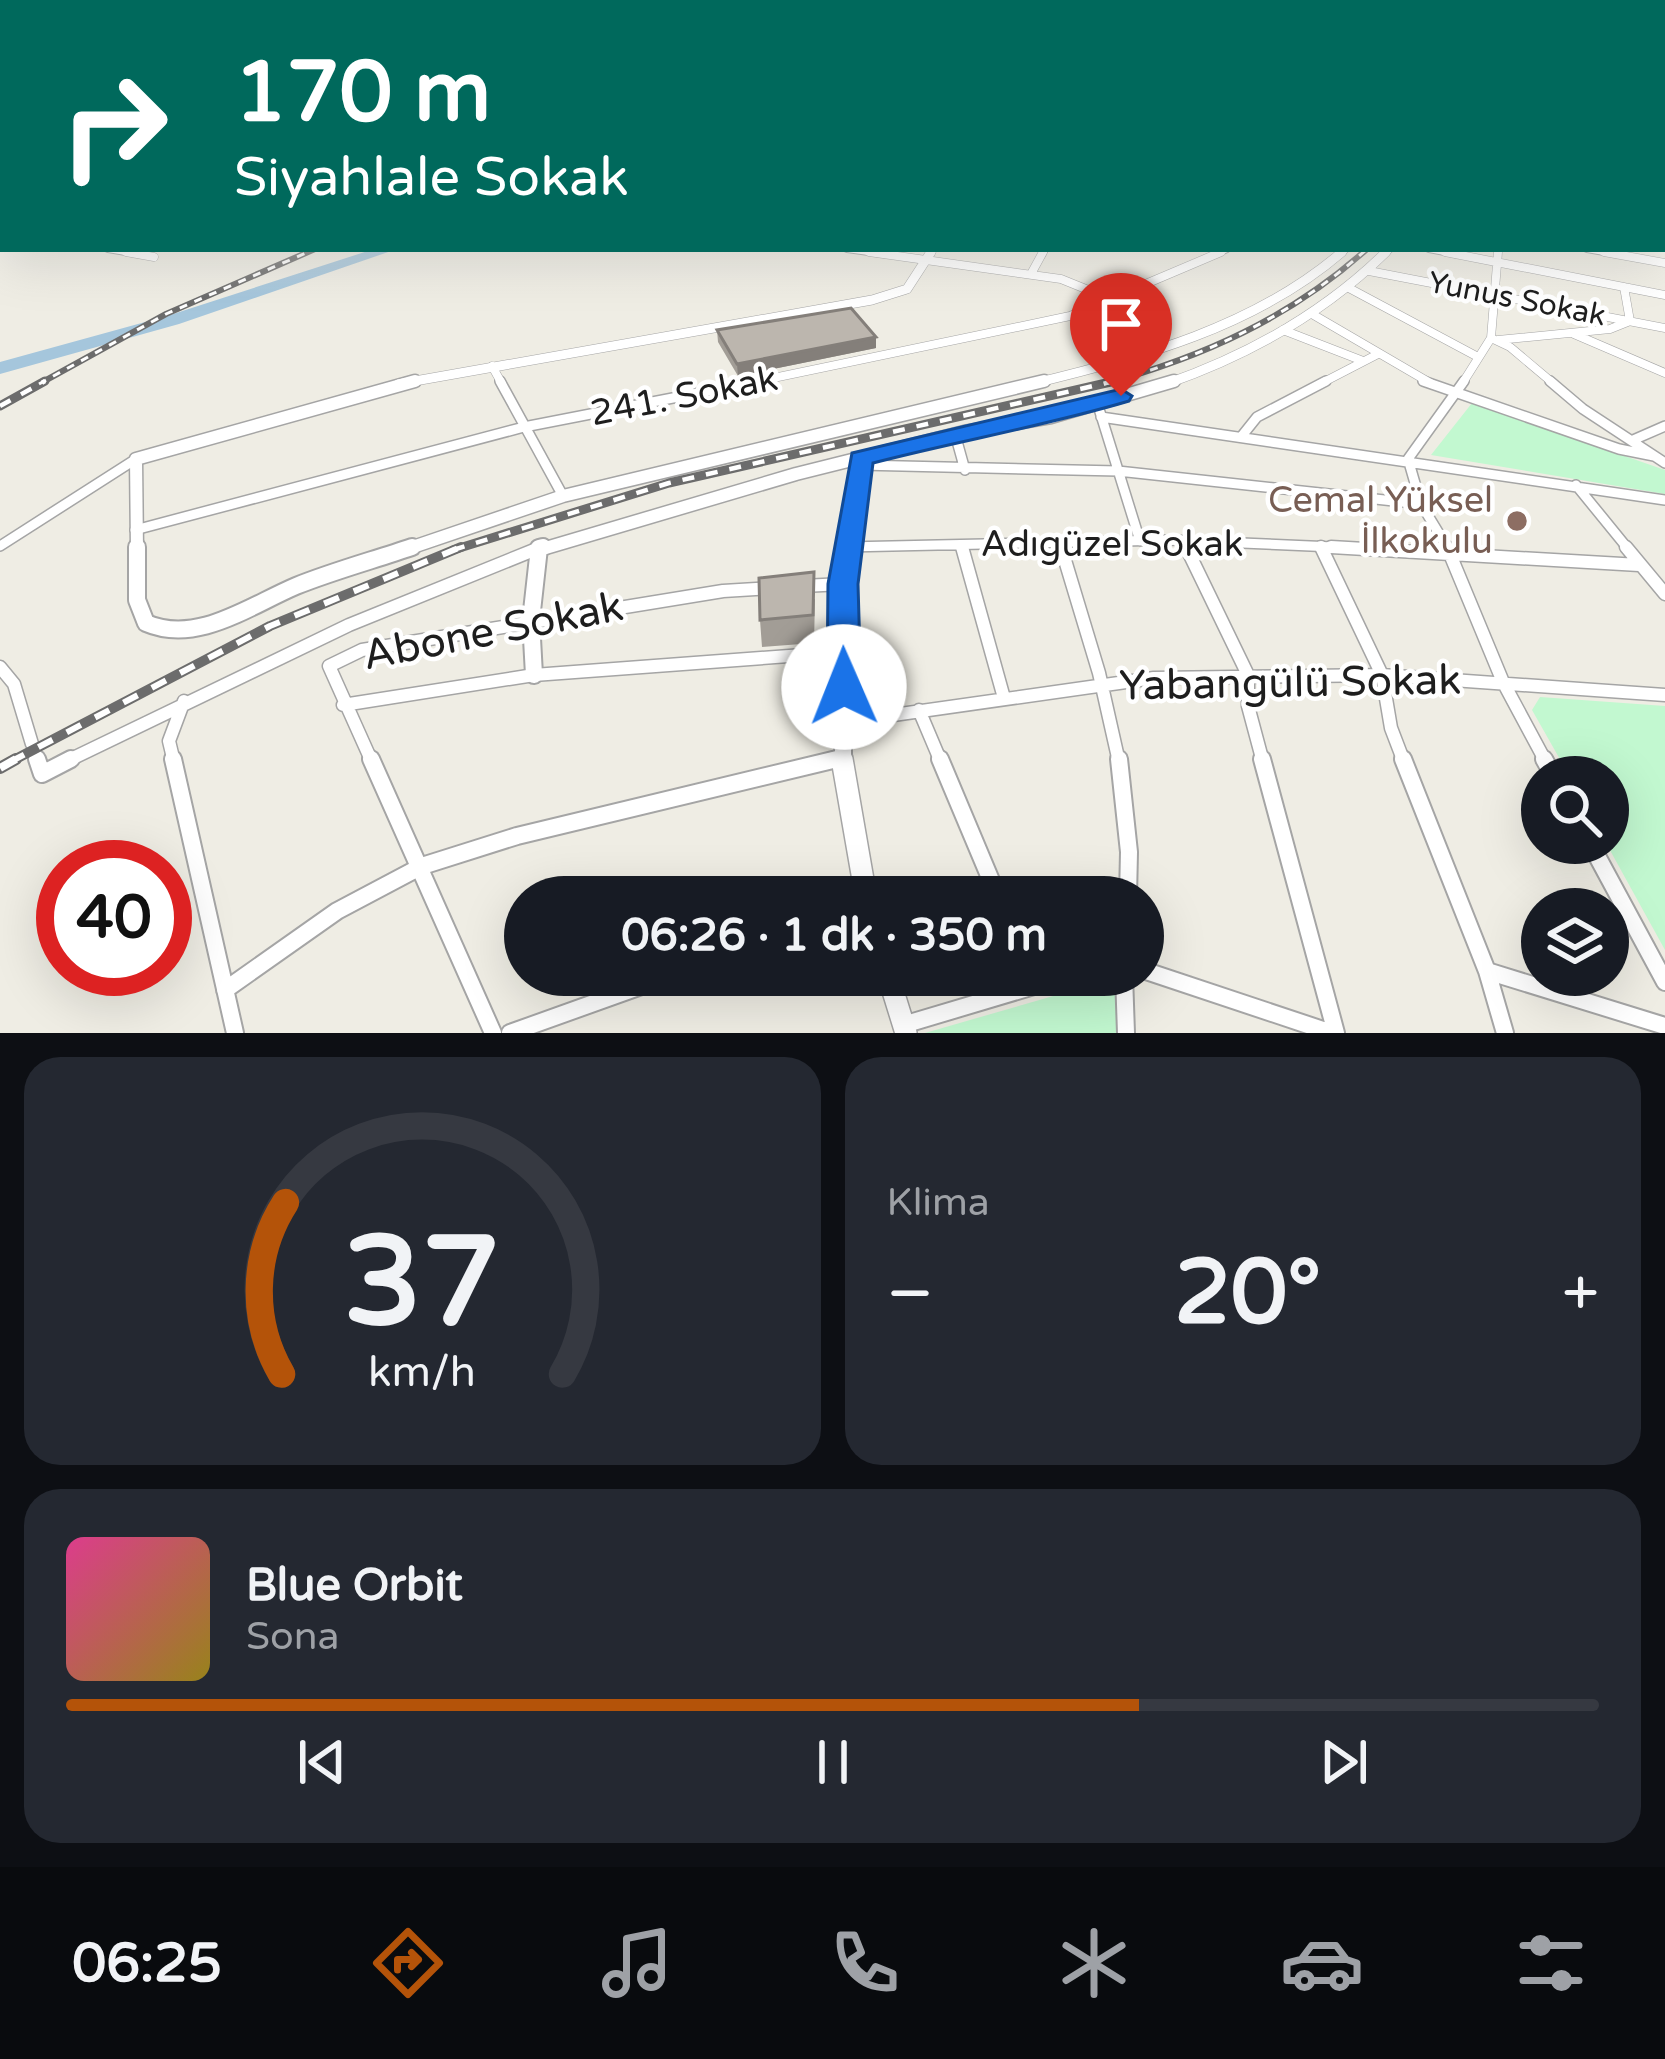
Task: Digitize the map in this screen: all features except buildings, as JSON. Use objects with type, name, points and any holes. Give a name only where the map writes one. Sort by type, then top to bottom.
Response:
[{"type":"street","points":[[125,252],[154,257]]},
{"type":"street","points":[[870,252],[1061,279],[1113,300]]},
{"type":"street","points":[[0,546],[136,459],[382,387],[872,300],[907,289],[931,252]]},
{"type":"street","points":[[1031,274],[1043,252]]},
{"type":"street","name":"241. Sokak","points":[[135,530],[524,427],[1070,316],[1220,252]]},
{"type":"street","points":[[136,459],[137,600],[146,622],[167,632],[215,624],[299,585],[563,496],[1124,362],[1241,319],[1322,270],[1343,252]]},
{"type":"street","points":[[0,667],[14,684],[42,774],[184,701],[444,583],[539,548],[687,503],[861,462],[955,434],[1052,417],[1220,363],[1312,314],[1386,252]]},
{"type":"street","points":[[1464,252],[1498,255],[1665,295]]},
{"type":"street","points":[[1605,252],[1665,259]]},
{"type":"street","points":[[1408,459],[1494,339],[1498,255]]},
{"type":"street","name":"Yunus Sokak","points":[[1369,271],[1665,328]]},
{"type":"street","points":[[1347,286],[1478,357]]},
{"type":"street","points":[[1494,339],[1610,329],[1630,321],[1624,287]]},
{"type":"street","points":[[1312,314],[1420,380],[1619,449],[1654,456]]},
{"type":"street","points":[[1283,330],[1364,361]]},
{"type":"street","points":[[1571,333],[1665,373]]},
{"type":"street","points":[[1494,339],[1583,409],[1665,463]]},
{"type":"street","points":[[1240,437],[1257,417],[1378,354]]},
{"type":"street","points":[[492,366],[563,496]]},
{"type":"street","points":[[1097,403],[1140,541]]},
{"type":"street","points":[[1101,417],[1665,500]]},
{"type":"street","points":[[1633,440],[1665,426]]},
{"type":"street","points":[[955,434],[965,470]]},
{"type":"street","points":[[1408,459],[1421,504],[1450,551],[1503,682],[1543,756]]},
{"type":"street","points":[[861,462],[965,470],[1118,471],[1421,504]]},
{"type":"street","points":[[861,462],[843,584],[842,758],[862,876]]},
{"type":"street","points":[[1576,485],[1665,595]]},
{"type":"street","points":[[1183,541],[1248,675],[1248,706],[1334,1033]]},
{"type":"street","name":"Adıgüzel Sokak","points":[[846,547],[1183,541],[1450,551],[1639,565]]},
{"type":"street","points":[[1060,543],[1106,684],[1126,876]]},
{"type":"street","points":[[962,545],[1004,698]]},
{"type":"street","points":[[1321,547],[1382,675],[1391,728],[1486,971],[1505,1033]]},
{"type":"street","points":[[534,675],[531,620],[539,548]]},
{"type":"street","name":"Abone Sokak","points":[[493,1033],[329,666],[362,650],[531,620],[723,591],[843,584]]},
{"type":"street","points":[[343,705],[534,675],[844,652]]},
{"type":"street","name":"Yabangülü Sokak","points":[[844,722],[1106,684],[1248,675],[1382,675],[1665,694]]},
{"type":"street","points":[[184,701],[169,741],[235,1033]]},
{"type":"street","points":[[919,710],[989,876]]},
{"type":"street","points":[[225,991],[337,910],[422,866],[517,836],[842,758]]},
{"type":"street","points":[[1601,864],[1665,982]]},
{"type":"street","points":[[1486,971],[1665,1026]]},
{"type":"street","points":[[1164,977],[1334,1033]]},
{"type":"street","points":[[510,1033],[613,996]]},
{"type":"street","points":[[894,996],[904,1029],[992,996]]},
{"type":"street","points":[[1125,996],[1126,1033]]},
{"type":"green space","points":[[1472,403],[1665,470],[1665,494],[1431,455]]},
{"type":"green space","points":[[1540,697],[1665,706],[1665,950],[1618,864],[1629,864],[1629,756],[1558,756],[1532,710]]},
{"type":"green space","points":[[1053,996],[1118,996],[1116,1033],[925,1033]]},
{"type":"waterway","points":[[0,368],[173,320],[380,252]]},
{"type":"railway","points":[[39,384],[166,314],[308,252]]},
{"type":"railway","points":[[1109,382],[1244,332],[1307,295],[1364,252]]},
{"type":"railway","points":[[0,406],[45,381]]},
{"type":"railway","points":[[1109,382],[1115,381]]},
{"type":"railway","points":[[456,549],[669,483],[1109,382]]},
{"type":"railway","points":[[1104,384],[1109,382]]},
{"type":"railway","points":[[456,549],[461,547]]},
{"type":"railway","points":[[10,762],[270,626],[456,549]]},
{"type":"railway","points":[[0,768],[16,759]]},
{"type":"place","name":"Cemal Yüksel İlkokulu","points":[[1517,521]]},
{"type":"route","points":[[844,687],[843,584],[861,459],[955,434],[1052,417],[1121,396]]}]
